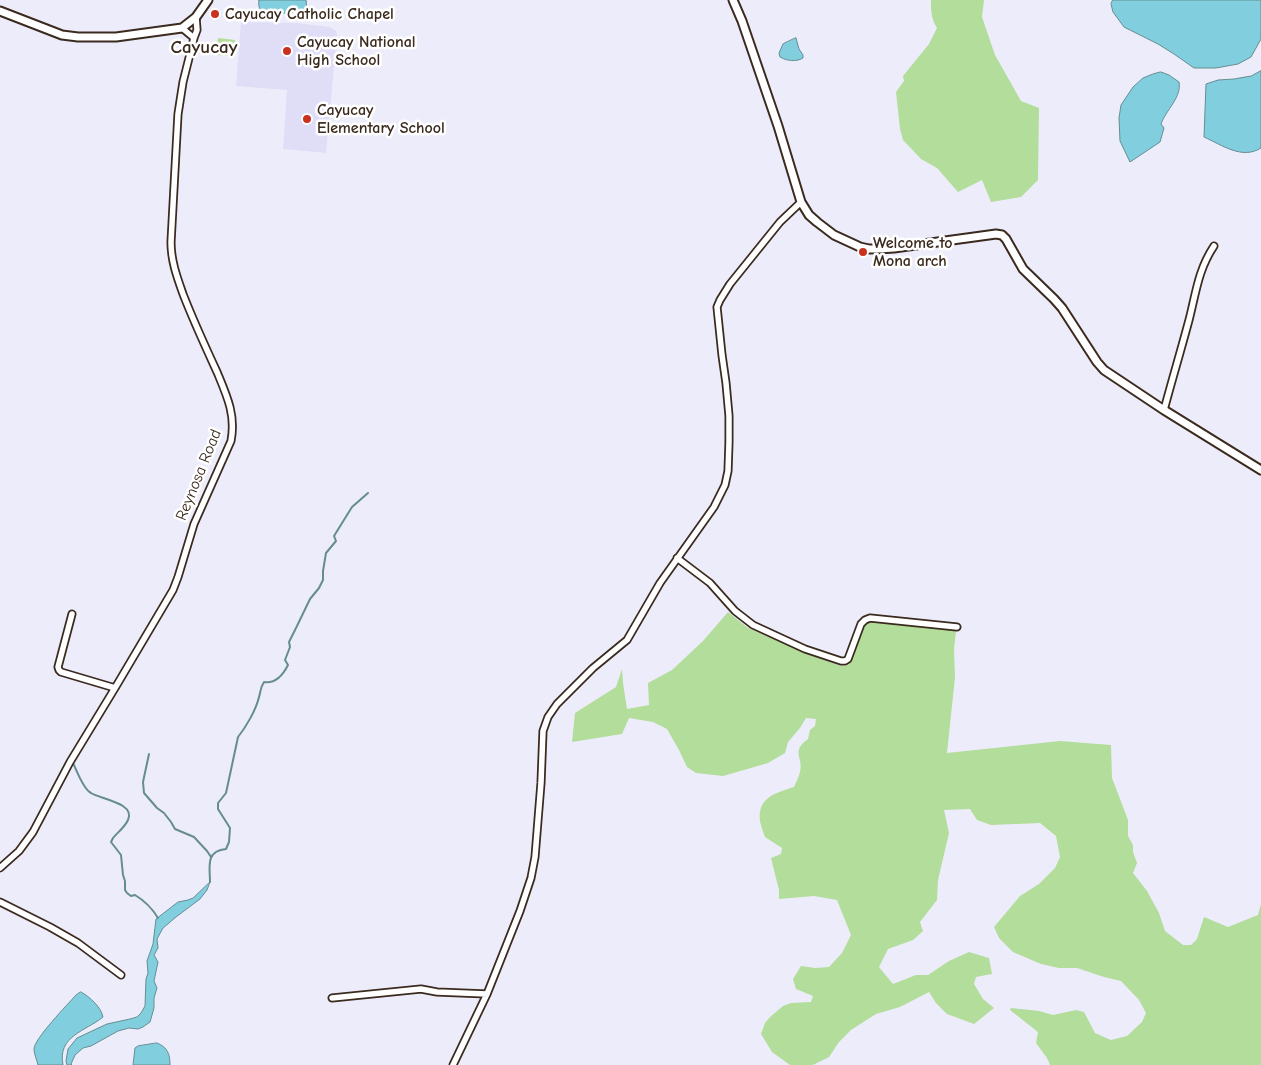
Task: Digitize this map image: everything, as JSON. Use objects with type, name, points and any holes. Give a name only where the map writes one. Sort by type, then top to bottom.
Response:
[{"type":"street","points":[[0,11],[62,35],[116,37],[182,28],[196,17],[208,0]]},
{"type":"street","points":[[733,0],[778,126],[801,202],[809,215],[834,235],[869,249],[894,248],[979,235],[1002,235],[1023,270],[1046,290],[1062,308],[1100,366],[1164,410],[1261,470]]},
{"type":"street","name":"Reynosa Road","points":[[0,868],[19,851],[33,832],[70,762],[173,590],[194,524],[228,449],[233,431],[231,409],[225,392],[188,307],[171,258],[178,114],[183,82],[197,30],[196,17]]},
{"type":"street","points":[[182,28],[194,38]]},
{"type":"street","points":[[453,1065],[487,994],[531,878],[536,857],[543,731],[548,717],[557,704],[593,668],[626,640],[660,583],[714,507],[725,485],[728,471],[728,408],[717,307],[730,284],[780,222],[801,202]]},
{"type":"street","points":[[1164,410],[1200,275],[1206,258],[1214,246]]},
{"type":"street","points":[[677,558],[710,583],[735,611],[753,625],[805,648],[841,661],[848,659],[861,624],[870,618],[957,627]]},
{"type":"street","points":[[72,614],[58,667],[59,670],[115,688]]},
{"type":"street","points":[[0,902],[78,943],[121,975]]},
{"type":"street","points":[[332,998],[421,989],[437,992],[487,994]]},
{"type":"shaded area","points":[[241,22],[297,23],[330,27],[336,31],[326,153],[283,149],[287,90],[236,86]]},
{"type":"green space","points":[[931,0],[984,0],[982,17],[995,55],[1021,101],[1039,108],[1038,180],[1021,197],[991,202],[982,180],[958,192],[937,168],[921,159],[903,140],[896,92],[904,81],[903,76],[929,44],[937,28],[932,18]]},
{"type":"green space","points":[[218,38],[235,40],[234,56],[216,55]]},
{"type":"green space","points":[[728,612],[748,628],[810,655],[841,666],[848,665],[851,660],[861,632],[867,622],[956,631],[954,649],[955,677],[947,753],[1060,741],[1111,745],[1112,778],[1128,820],[1128,836],[1133,845],[1133,852],[1137,863],[1133,873],[1147,891],[1159,913],[1165,931],[1183,945],[1191,945],[1197,939],[1204,917],[1228,927],[1258,915],[1261,904],[1261,1065],[1050,1065],[1036,1043],[1038,1032],[1010,1010],[1011,1008],[1039,1011],[1053,1015],[1076,1010],[1084,1012],[1095,1033],[1111,1040],[1127,1036],[1142,1022],[1146,1013],[1139,1000],[1121,981],[1077,968],[1059,968],[1041,964],[1013,952],[999,938],[994,927],[1020,896],[1039,884],[1055,868],[1060,857],[1056,836],[1040,823],[991,825],[977,820],[970,809],[944,810],[949,833],[938,880],[937,900],[920,922],[923,931],[913,940],[888,949],[879,967],[893,984],[916,975],[928,975],[949,961],[969,952],[989,958],[992,974],[976,977],[974,984],[983,999],[994,1008],[974,1024],[947,1014],[936,1003],[929,992],[900,1007],[876,1014],[851,1030],[839,1042],[829,1057],[813,1065],[790,1065],[772,1052],[761,1034],[765,1023],[783,1006],[791,1003],[811,1002],[813,996],[796,989],[793,979],[801,966],[829,967],[842,953],[851,935],[837,900],[814,896],[779,899],[779,890],[771,858],[781,854],[782,848],[765,837],[760,821],[762,806],[769,797],[794,787],[801,767],[799,751],[808,739],[810,730],[815,726],[816,719],[806,718],[788,742],[785,753],[768,763],[723,776],[696,773],[687,767],[667,729],[653,722],[629,718],[622,734],[572,742],[575,713],[616,687],[622,669],[627,709],[649,705],[648,683],[672,670],[703,641]]},
{"type":"water","points":[[259,0],[306,0],[307,11],[278,14],[266,13],[261,11]]},
{"type":"water","points":[[1113,0],[1261,0],[1261,39],[1251,57],[1238,64],[1216,68],[1194,68],[1158,44],[1124,27],[1113,12],[1111,4]]},
{"type":"water","points":[[796,38],[803,58],[792,61],[780,57],[779,53],[783,44]]},
{"type":"water","points":[[1261,71],[1261,148],[1254,151],[1239,152],[1204,137],[1206,84],[1218,80],[1251,76]]},
{"type":"water","points":[[1161,72],[1179,82],[1178,93],[1161,124],[1164,128],[1160,142],[1130,162],[1120,141],[1119,118],[1121,105],[1133,87],[1143,78]]},
{"type":"water","points":[[210,882],[200,899],[163,928],[157,939],[158,948],[154,955],[158,962],[154,981],[157,988],[150,1022],[138,1029],[129,1028],[118,1031],[91,1046],[83,1048],[75,1055],[72,1065],[67,1065],[68,1049],[77,1038],[107,1024],[137,1017],[141,1013],[145,1006],[148,973],[147,961],[153,944],[156,919],[178,902],[193,898]]},
{"type":"water","points":[[81,992],[95,1003],[103,1017],[74,1035],[64,1047],[62,1055],[63,1065],[38,1065],[34,1051],[35,1044],[52,1022],[76,995]]},
{"type":"water","points":[[157,1043],[168,1052],[170,1065],[133,1065],[135,1048]]},
{"type":"waterway","points":[[210,882],[210,861],[212,856],[219,850],[226,849],[229,842],[230,828],[218,809],[218,803],[226,793],[238,737],[253,713],[264,682],[272,682],[279,678],[288,665],[285,660],[290,647],[289,642],[310,599],[323,580],[326,553],[336,541],[334,536],[352,507],[368,493]]},
{"type":"waterway","points":[[149,754],[143,782],[144,793],[164,813],[175,829],[194,837],[211,857]]},
{"type":"waterway","points":[[73,763],[88,791],[116,802],[127,809],[129,814],[128,820],[111,842],[121,855],[125,890],[131,896],[135,895],[145,902],[158,918]]},
{"type":"place","name":"Cayucay Catholic Chapel","points":[[215,14]]},
{"type":"place","name":"Cayucay National High School","points":[[287,51]]},
{"type":"place","name":"Cayucay Elementary School","points":[[307,119]]},
{"type":"place","name":"Welcome to Mona arch","points":[[863,252]]},
{"type":"district","name":"Cayucay","points":[[204,48]]}]
